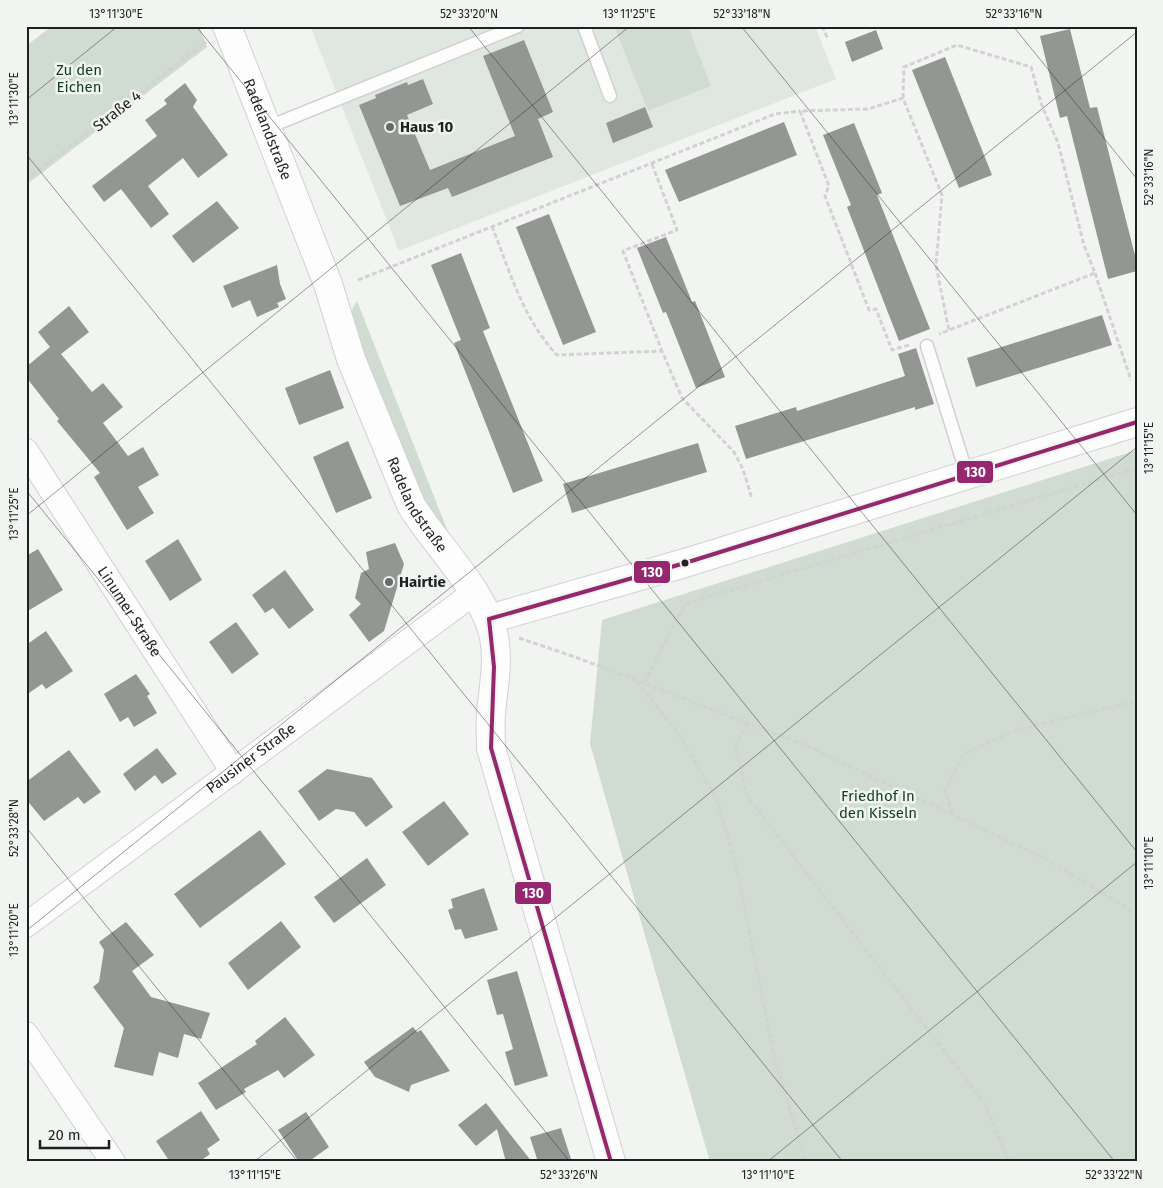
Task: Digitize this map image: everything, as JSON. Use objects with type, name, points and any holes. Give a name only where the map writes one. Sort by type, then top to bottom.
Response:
[{"type":"street","name":"Radelandstraße","points":[[217,34],[266,128],[328,284],[351,359],[411,505],[475,592],[489,618],[494,640],[495,680],[491,715],[491,748],[611,1162]]},
{"type":"street","points":[[489,618],[686,563],[1137,422]]},
{"type":"street","name":"Linumer Straße","points":[[26,451],[233,772]]},
{"type":"street","name":"Pausiner Straße","points":[[26,925],[475,592]]},
{"type":"street","points":[[26,1034],[113,1162]]},
{"type":"lane","points":[[266,128],[518,26]]},
{"type":"lane","points":[[584,26],[610,96]]},
{"type":"lane","points":[[926,341],[968,475]]},
{"type":"path","points":[[822,26],[828,39]]},
{"type":"path","name":"Straße 4","points":[[26,180],[217,34]]},
{"type":"path","points":[[949,331],[936,265],[942,195],[903,98],[904,67],[957,45],[1031,67],[1042,106],[1058,143],[1084,245],[1131,380]]},
{"type":"path","points":[[358,280],[775,114],[800,111],[868,109],[903,98]]},
{"type":"path","points":[[800,111],[829,186],[825,196],[869,310],[876,309],[892,350],[926,341],[1095,273]]},
{"type":"path","points":[[652,164],[677,230],[623,252],[682,398],[734,452],[743,469],[752,499]]},
{"type":"path","points":[[492,226],[527,315],[540,337],[557,355],[662,351]]},
{"type":"path","points":[[644,683],[685,604],[1137,468]]},
{"type":"path","points":[[519,638],[578,658],[808,746],[1048,860],[1137,914]]},
{"type":"path","points":[[636,680],[680,736],[717,800],[736,865],[775,1061],[806,1162]]},
{"type":"path","points":[[952,814],[945,790],[964,754],[1015,730],[1137,701]]},
{"type":"path","points":[[748,724],[735,745],[747,796],[985,1104],[1009,1162]]},
{"type":"shaded area","points":[[310,26],[815,26],[836,79],[399,251]]},
{"type":"green space","name":"Zu den Eichen","points":[[52,26],[199,26],[207,47],[26,185],[26,46]]},
{"type":"green space","points":[[614,26],[688,26],[711,86],[648,111]]},
{"type":"green space","points":[[357,301],[452,542],[420,499],[348,316]]},
{"type":"green space","name":"Friedhof In den Kisseln","points":[[1137,450],[1137,1162],[710,1162],[590,744],[602,620]]},
{"type":"building","points":[[1070,29],[1090,108],[1097,107],[1137,263],[1137,271],[1108,279],[1067,116],[1060,118],[1040,36]]},
{"type":"building","points":[[876,30],[883,49],[852,62],[845,42]]},
{"type":"building","name":"Haus 10","points":[[524,40],[553,112],[538,119],[553,157],[452,197],[448,188],[400,206],[359,105],[376,98],[375,95],[407,82],[408,85],[423,79],[433,104],[407,115],[430,170],[515,136],[483,56]]},
{"type":"building","points":[[945,57],[992,175],[959,188],[912,70]]},
{"type":"building","points":[[185,83],[197,100],[193,107],[228,155],[198,178],[183,158],[148,186],[169,214],[151,228],[121,189],[104,202],[92,186],[157,136],[145,120],[167,104],[164,100]]},
{"type":"building","points":[[645,107],[653,127],[613,143],[606,123]]},
{"type":"building","points":[[784,122],[797,155],[679,202],[665,170]]},
{"type":"building","points":[[854,123],[882,193],[877,195],[930,329],[899,341],[847,207],[851,205],[823,135]]},
{"type":"building","points":[[217,201],[239,228],[193,263],[172,236]]},
{"type":"building","points":[[549,214],[596,332],[563,345],[516,227]]},
{"type":"building","points":[[666,237],[692,302],[695,301],[725,377],[696,388],[666,312],[663,313],[637,248]]},
{"type":"building","points":[[461,253],[490,328],[483,331],[543,481],[513,493],[454,343],[461,340],[431,265]]},
{"type":"building","points":[[277,265],[280,284],[286,299],[277,303],[279,307],[257,317],[250,300],[232,308],[223,286]]},
{"type":"building","points":[[69,306],[89,332],[61,354],[92,392],[103,383],[123,407],[103,423],[128,456],[143,447],[159,475],[138,487],[154,513],[127,530],[94,477],[100,473],[57,421],[59,419],[26,377],[26,367],[50,347],[38,332]]},
{"type":"building","points":[[1102,315],[1112,345],[976,387],[967,358]]},
{"type":"building","points":[[916,348],[934,404],[915,410],[915,407],[746,459],[735,426],[796,407],[797,411],[905,376],[898,354]]},
{"type":"building","points":[[330,370],[344,408],[299,425],[285,388]]},
{"type":"building","points":[[348,441],[372,498],[336,513],[313,457]]},
{"type":"building","points":[[698,443],[707,472],[572,513],[563,484]]},
{"type":"building","points":[[178,539],[202,580],[170,601],[145,561]]},
{"type":"building","points":[[395,543],[404,564],[384,631],[369,642],[349,615],[361,604],[355,598],[361,573],[369,569],[366,552]]},
{"type":"building","points":[[38,549],[63,590],[26,612],[26,556]]},
{"type":"building","points":[[285,570],[314,610],[289,629],[273,608],[265,613],[252,595]]},
{"type":"building","points":[[236,622],[259,654],[232,674],[209,642]]},
{"type":"building","points":[[46,631],[73,671],[46,689],[42,684],[26,695],[26,645]]},
{"type":"building","points":[[136,674],[150,694],[147,696],[157,713],[134,727],[128,717],[120,722],[104,694]]},
{"type":"building","points":[[157,748],[177,774],[162,784],[155,775],[135,791],[123,774]]},
{"type":"building","points":[[69,750],[101,792],[84,804],[78,797],[44,821],[26,799],[26,782]]},
{"type":"building","points":[[327,769],[372,778],[393,807],[366,827],[354,812],[336,809],[319,821],[298,791]]},
{"type":"building","points":[[444,801],[469,834],[428,866],[402,832]]},
{"type":"building","points":[[260,830],[286,864],[200,928],[174,894]]},
{"type":"building","points":[[367,858],[386,885],[334,923],[314,897]]},
{"type":"building","points":[[484,888],[498,930],[465,939],[461,929],[455,930],[448,910],[453,908],[451,899]]},
{"type":"building","points":[[281,921],[301,947],[248,990],[228,963]]},
{"type":"building","points":[[126,922],[154,955],[132,971],[151,997],[210,1013],[201,1039],[184,1034],[178,1058],[159,1052],[153,1076],[114,1067],[124,1028],[93,987],[99,982],[104,950],[99,942]]},
{"type":"building","points":[[517,971],[548,1076],[515,1086],[505,1052],[513,1049],[503,1014],[497,1015],[487,980]]},
{"type":"building","points":[[285,1017],[315,1055],[284,1078],[278,1070],[244,1089],[246,1092],[216,1110],[198,1083],[257,1044],[255,1041]]},
{"type":"building","points":[[413,1027],[417,1032],[421,1030],[450,1071],[411,1085],[409,1092],[375,1077],[364,1062]]},
{"type":"building","points":[[486,1103],[532,1162],[506,1162],[497,1129],[476,1146],[458,1125]]},
{"type":"building","points":[[201,1111],[220,1140],[207,1149],[210,1154],[199,1162],[170,1162],[156,1141]]},
{"type":"building","points":[[306,1112],[329,1147],[308,1162],[299,1162],[278,1130]]},
{"type":"building","points":[[561,1128],[572,1162],[538,1162],[530,1137]]},
{"type":"transit line","name":"130","points":[[489,619],[685,563],[1137,422]]},
{"type":"transit line","name":"130","points":[[489,619],[494,667],[491,748],[611,1162]]},
{"type":"place","name":"Haus 10","points":[[390,127]]},
{"type":"place","name":"Hairtie","points":[[389,582]]}]
